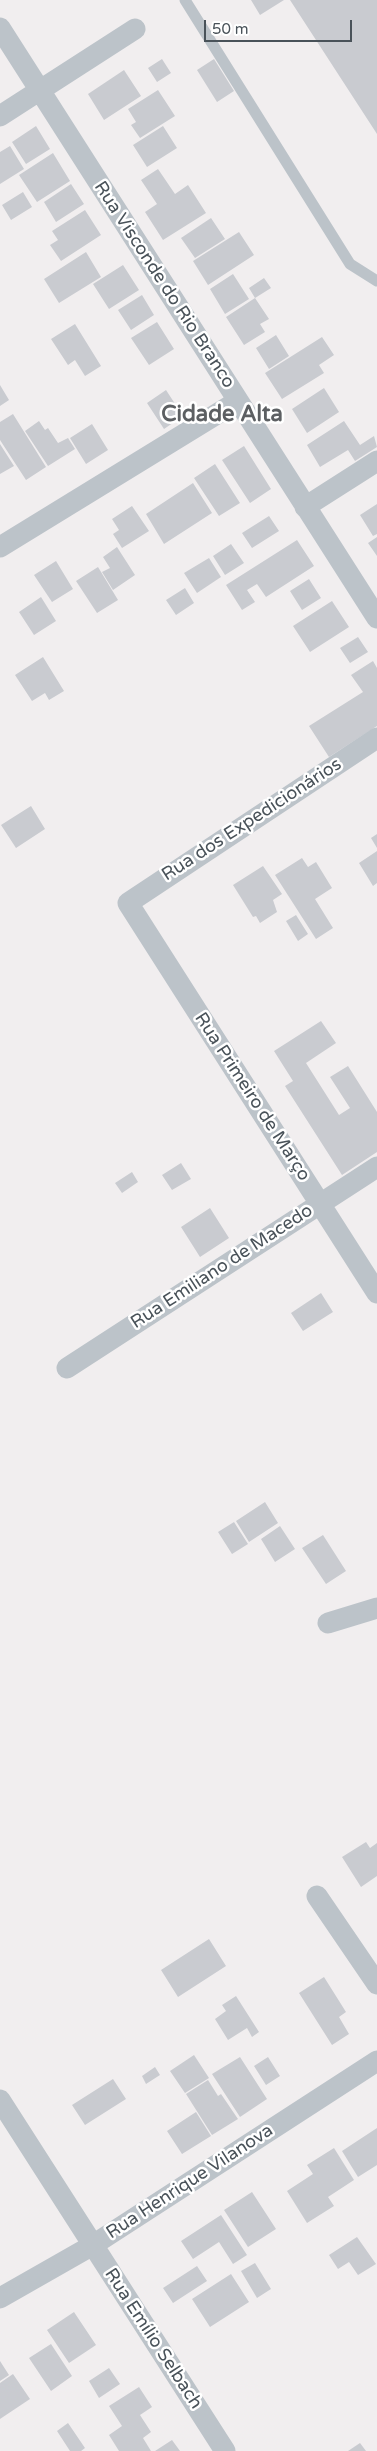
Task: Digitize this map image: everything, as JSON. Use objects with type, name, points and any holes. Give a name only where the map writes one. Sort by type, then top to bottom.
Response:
[{"type":"street","name":"Rua Visconde do Rio Branco","points":[[0,28],[377,618]]},
{"type":"street","points":[[0,116],[135,29]]},
{"type":"street","points":[[0,547],[238,401]]},
{"type":"street","points":[[305,507],[377,461]]},
{"type":"street","name":"Rua dos Expedicionários","points":[[128,903],[377,738]]},
{"type":"street","name":"Rua Primeiro de Março","points":[[128,903],[377,1292]]},
{"type":"street","name":"Rua Emiliano de Macedo","points":[[67,1368],[377,1167]]},
{"type":"street","points":[[328,1623],[377,1608]]},
{"type":"street","points":[[317,1896],[377,1984]]},
{"type":"street","name":"Rua Henrique Vilanova","points":[[0,2298],[93,2246],[377,2061]]},
{"type":"street","name":"Rua Emílio Selbach","points":[[0,2100],[226,2451]]},
{"type":"lane","points":[[185,0],[350,264],[377,282]]},
{"type":"building","points":[[251,0],[284,0],[260,15]]},
{"type":"building","points":[[290,0],[377,0],[377,134]]},
{"type":"building","points":[[162,59],[171,73],[157,82],[148,68]]},
{"type":"building","points":[[214,59],[234,91],[217,102],[197,70]]},
{"type":"building","points":[[124,70],[141,96],[104,120],[88,94]]},
{"type":"building","points":[[158,90],[175,116],[140,138],[131,125],[136,122],[128,109]]},
{"type":"building","points":[[36,126],[50,149],[26,164],[12,142]]},
{"type":"building","points":[[163,126],[177,148],[147,167],[133,145]]},
{"type":"building","points":[[10,146],[24,169],[0,184],[0,152]]},
{"type":"building","points":[[53,153],[70,181],[37,202],[19,175]]},
{"type":"building","points":[[158,169],[175,194],[188,185],[206,213],[163,240],[145,212],[157,204],[141,180]]},
{"type":"building","points":[[71,184],[84,204],[56,222],[44,202]]},
{"type":"building","points":[[23,192],[32,207],[11,220],[2,205]]},
{"type":"building","points":[[85,210],[101,235],[61,261],[50,245],[58,240],[52,231]]},
{"type":"building","points":[[211,218],[225,239],[195,258],[181,238]]},
{"type":"building","points":[[239,232],[254,255],[208,285],[193,261]]},
{"type":"building","points":[[86,252],[101,277],[59,303],[44,279]]},
{"type":"building","points":[[123,265],[139,290],[109,309],[93,284]]},
{"type":"building","points":[[233,274],[249,299],[225,314],[210,289]]},
{"type":"building","points":[[264,278],[271,288],[255,298],[249,288]]},
{"type":"building","points":[[142,295],[154,315],[131,330],[118,310]]},
{"type":"building","points":[[255,298],[269,319],[260,324],[265,332],[244,345],[226,317]]},
{"type":"building","points":[[157,322],[174,349],[149,365],[131,338]]},
{"type":"building","points":[[75,324],[101,366],[85,376],[75,360],[68,365],[51,339]]},
{"type":"building","points":[[276,335],[289,356],[269,369],[256,348]]},
{"type":"building","points":[[322,337],[334,355],[319,365],[324,373],[282,399],[265,373]]},
{"type":"building","points":[[0,385],[9,400],[0,406]]},
{"type":"building","points":[[324,388],[339,412],[307,433],[292,409]]},
{"type":"building","points":[[166,390],[183,416],[164,429],[147,403]]},
{"type":"building","points":[[13,414],[46,467],[26,480],[0,440],[0,422]]},
{"type":"building","points":[[39,421],[45,430],[48,428],[58,443],[68,438],[75,449],[48,466],[25,431]]},
{"type":"building","points":[[344,421],[360,445],[374,436],[377,447],[355,461],[348,450],[320,467],[307,445]]},
{"type":"building","points":[[92,424],[108,450],[86,464],[70,438]]},
{"type":"building","points":[[0,444],[14,466],[0,474]]},
{"type":"building","points":[[244,446],[271,489],[250,503],[222,460]]},
{"type":"building","points":[[215,464],[240,503],[219,516],[194,478]]},
{"type":"building","points":[[193,483],[212,513],[164,544],[146,514]]},
{"type":"building","points":[[377,504],[377,534],[373,536],[360,515]]},
{"type":"building","points":[[132,506],[149,531],[122,548],[113,534],[119,530],[112,519]]},
{"type":"building","points":[[269,516],[279,531],[252,548],[242,533]]},
{"type":"building","points":[[377,537],[377,556],[368,543]]},
{"type":"building","points":[[297,540],[314,566],[266,597],[257,584],[247,590],[255,602],[242,610],[226,585]]},
{"type":"building","points":[[231,544],[244,563],[225,575],[213,556]]},
{"type":"building","points":[[117,547],[135,575],[113,590],[102,572],[110,568],[103,557]]},
{"type":"building","points":[[209,558],[221,577],[197,593],[184,573]]},
{"type":"building","points":[[56,561],[73,589],[52,602],[34,575]]},
{"type":"building","points":[[98,567],[118,600],[97,613],[76,581]]},
{"type":"building","points":[[309,579],[321,598],[302,610],[290,591]]},
{"type":"building","points":[[185,588],[194,603],[176,615],[166,600]]},
{"type":"building","points":[[41,597],[56,621],[34,635],[19,612]]},
{"type":"building","points":[[332,601],[349,627],[310,652],[293,626]]},
{"type":"building","points":[[358,637],[368,652],[350,663],[340,648]]},
{"type":"building","points":[[43,657],[64,691],[49,700],[45,693],[32,701],[15,675]]},
{"type":"building","points":[[373,661],[377,668],[377,726],[329,757],[309,726],[363,692],[351,675]]},
{"type":"building","points":[[31,806],[45,829],[16,848],[1,825]]},
{"type":"building","points":[[377,834],[377,848],[371,838]]},
{"type":"building","points":[[377,851],[377,883],[373,886],[359,863]]},
{"type":"building","points":[[302,858],[308,867],[316,862],[332,888],[315,899],[333,928],[316,939],[275,875]]},
{"type":"building","points":[[263,866],[282,894],[273,900],[277,912],[260,923],[256,916],[253,917],[233,885]]},
{"type":"building","points":[[296,915],[308,934],[298,941],[286,921]]},
{"type":"building","points":[[321,1021],[336,1043],[306,1063],[339,1115],[350,1108],[330,1077],[348,1066],[377,1112],[377,1152],[342,1175],[285,1086],[293,1081],[274,1051]]},
{"type":"building","points":[[181,1163],[191,1179],[172,1190],[162,1175]]},
{"type":"building","points":[[132,1172],[138,1182],[122,1193],[115,1183]]},
{"type":"building","points":[[210,1208],[229,1238],[200,1257],[181,1227]]},
{"type":"building","points":[[321,1293],[333,1312],[303,1331],[291,1313]]},
{"type":"building","points":[[265,1502],[278,1523],[249,1542],[236,1521]]},
{"type":"building","points":[[234,1522],[248,1544],[232,1554],[218,1532]]},
{"type":"building","points":[[280,1526],[295,1549],[275,1562],[261,1539]]},
{"type":"building","points":[[323,1535],[346,1571],[326,1584],[302,1548]]},
{"type":"building","points":[[366,1842],[370,1848],[377,1843],[377,1876],[361,1887],[342,1857]]},
{"type":"building","points":[[209,1939],[226,1966],[178,1997],[161,1970]]},
{"type":"building","points":[[324,1977],[346,2012],[339,2017],[349,2034],[332,2045],[299,1993]]},
{"type":"building","points":[[236,1996],[259,2032],[252,2037],[247,2028],[228,2040],[215,2019],[226,2011],[222,2005]]},
{"type":"building","points":[[194,2055],[209,2078],[185,2093],[170,2071]]},
{"type":"building","points":[[240,2057],[267,2099],[240,2117],[212,2074]]},
{"type":"building","points":[[268,2057],[280,2076],[266,2085],[254,2066]]},
{"type":"building","points":[[155,2067],[160,2075],[146,2084],[142,2076]]},
{"type":"building","points":[[113,2079],[126,2099],[85,2125],[72,2105]]},
{"type":"building","points":[[208,2080],[218,2096],[221,2094],[238,2119],[212,2135],[186,2094]]},
{"type":"building","points":[[196,2112],[211,2136],[182,2154],[167,2131]]},
{"type":"building","points":[[377,2128],[377,2165],[358,2177],[342,2151]]},
{"type":"building","points":[[334,2148],[354,2180],[328,2197],[334,2206],[307,2223],[287,2191],[313,2174],[307,2165]]},
{"type":"building","points":[[252,2192],[276,2229],[248,2247],[224,2210]]},
{"type":"building","points":[[221,2215],[247,2255],[233,2264],[219,2242],[193,2259],[181,2241]]},
{"type":"building","points":[[357,2237],[376,2264],[358,2275],[349,2262],[338,2269],[329,2255]]},
{"type":"building","points":[[255,2263],[271,2289],[257,2298],[241,2271]]},
{"type":"building","points":[[197,2266],[207,2281],[173,2303],[163,2288]]},
{"type":"building","points":[[231,2274],[249,2302],[210,2327],[192,2299]]},
{"type":"building","points":[[74,2312],[96,2345],[69,2363],[47,2330]]},
{"type":"building","points":[[51,2344],[72,2376],[51,2391],[29,2358]]},
{"type":"building","points":[[0,2361],[9,2375],[0,2381]]},
{"type":"building","points":[[109,2368],[120,2384],[99,2398],[89,2381]]},
{"type":"building","points":[[13,2374],[30,2399],[0,2419],[0,2383]]},
{"type":"building","points":[[139,2387],[152,2407],[140,2415],[151,2432],[143,2438],[151,2451],[119,2451],[109,2435],[122,2426],[109,2406]]},
{"type":"building","points":[[68,2423],[85,2448],[81,2451],[70,2451],[57,2431]]},
{"type":"building","points":[[172,2440],[180,2451],[155,2451]]},
{"type":"building","points":[[360,2443],[366,2451],[348,2451]]},
{"type":"district","name":"Cidade Alta","points":[[222,415]]}]
